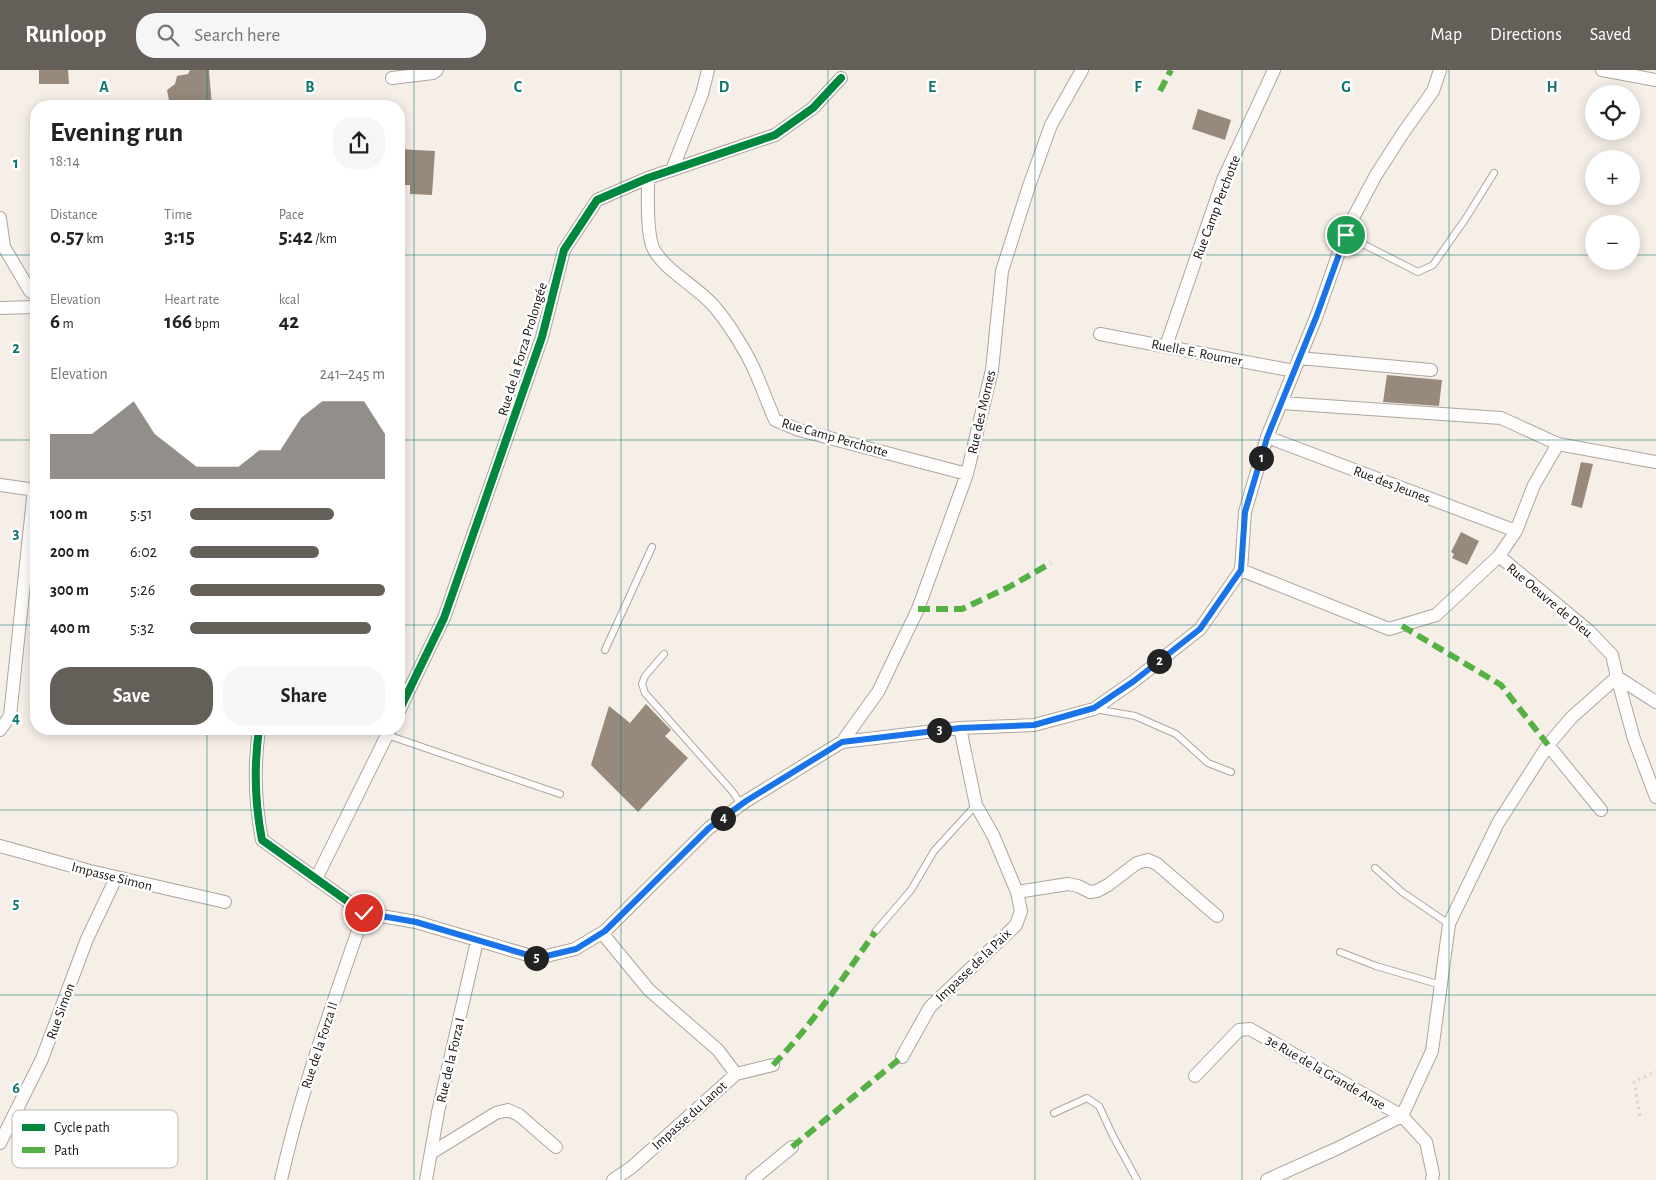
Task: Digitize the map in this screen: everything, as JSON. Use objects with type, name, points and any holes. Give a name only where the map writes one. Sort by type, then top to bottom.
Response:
[{"type":"street","points":[[392,78],[433,73],[438,70]]},
{"type":"street","points":[[672,170],[702,94],[708,70]]},
{"type":"street","name":"Rue des Mornes","points":[[842,742],[878,692],[918,610],[967,474],[992,370],[1002,271],[1051,125],[1082,70]]},
{"type":"street","name":"Rue Camp Perchotte","points":[[1166,346],[1223,180],[1274,70]]},
{"type":"street","points":[[258,735],[257,811],[262,840],[364,913],[416,922],[538,958],[576,949],[602,933],[709,828],[741,804],[842,742],[960,728],[1034,725],[1094,708],[1134,681],[1200,629],[1241,570],[1245,512],[1267,438],[1346,235],[1376,175],[1433,90],[1440,70]]},
{"type":"street","points":[[1602,70],[1656,80]]},
{"type":"street","name":"Rue de la Forza Prolongée","points":[[405,699],[444,618],[542,337],[564,250],[597,200],[648,178],[775,135],[812,108],[843,74]]},
{"type":"street","name":"Rue Camp Perchotte","points":[[648,178],[650,236],[654,250],[666,265],[688,282],[713,306],[738,340],[753,366],[775,420],[799,430],[967,474]]},
{"type":"street","points":[[0,218],[4,247],[30,292]]},
{"type":"street","points":[[0,308],[30,307]]},
{"type":"street","name":"Ruelle E. Roumer","points":[[1100,334],[1294,371]]},
{"type":"street","points":[[1299,358],[1431,370]]},
{"type":"street","points":[[1282,403],[1501,418],[1558,444],[1656,462]]},
{"type":"street","name":"Rue des Jeunes","points":[[1267,438],[1516,531]]},
{"type":"street","points":[[1499,556],[1516,531],[1534,486],[1558,444]]},
{"type":"street","points":[[0,484],[30,489]]},
{"type":"street","points":[[0,730],[10,716],[30,535]]},
{"type":"street","name":"Rue Oeuvre de Dieu","points":[[1241,570],[1389,630],[1436,615],[1499,556],[1589,631],[1612,655],[1634,739],[1656,797]]},
{"type":"street","points":[[1266,1180],[1336,1150],[1402,1116],[1432,1051],[1450,924],[1498,822],[1548,745],[1572,717],[1617,677],[1656,702]]},
{"type":"street","name":"Impasse de la Paix","points":[[902,1058],[930,1007],[1016,925],[1021,911],[1017,892],[993,835],[976,805],[960,728]]},
{"type":"street","points":[[316,879],[387,735]]},
{"type":"street","points":[[1548,745],[1601,810]]},
{"type":"street","name":"Impasse Simon","points":[[0,846],[116,878],[225,902]]},
{"type":"street","points":[[1017,892],[1068,884],[1078,886],[1090,892],[1097,891],[1108,885],[1137,862],[1148,860],[1157,864],[1217,916]]},
{"type":"street","name":"Rue Simon","points":[[16,1110],[42,1059],[87,939],[116,878]]},
{"type":"street","name":"Rue de la Forza II","points":[[281,1180],[318,1046],[364,913]]},
{"type":"street","points":[[602,933],[649,990],[718,1050],[736,1074]]},
{"type":"street","name":"Rue de la Forza I","points":[[426,1180],[438,1112],[477,941]]},
{"type":"street","name":"3e Rue de la Grande Anse","points":[[1195,1076],[1239,1030],[1250,1029],[1402,1116],[1426,1142],[1433,1174],[1432,1180]]},
{"type":"street","name":"Impasse du Lanot","points":[[613,1180],[632,1167],[736,1074],[773,1065]]},
{"type":"street","points":[[431,1153],[496,1113],[508,1110],[519,1115],[556,1147]]},
{"type":"street","name":"Rue Simon","points":[[0,1142],[12,1118]]},
{"type":"street","points":[[752,1180],[792,1146]]},
{"type":"lane","points":[[1346,235],[1418,272],[1433,264],[1466,218],[1494,173]]},
{"type":"lane","points":[[605,650],[652,547]]},
{"type":"lane","points":[[664,654],[645,676],[642,684],[645,693],[732,791],[741,804]]},
{"type":"lane","points":[[1094,708],[1135,716],[1176,734],[1208,762],[1231,772]]},
{"type":"lane","points":[[396,735],[560,794]]},
{"type":"lane","points":[[875,932],[911,890],[934,851],[976,805]]},
{"type":"lane","points":[[1375,868],[1402,892],[1450,924]]},
{"type":"lane","points":[[1340,952],[1376,966],[1441,985]]},
{"type":"lane","points":[[1054,1113],[1088,1098],[1099,1106],[1112,1136],[1137,1180]]},
{"type":"path","points":[[1640,1116],[1634,1082],[1656,1071]]},
{"type":"building","points":[[39,70],[68,70],[69,84],[39,84]]},
{"type":"building","points":[[190,70],[209,70],[212,100],[169,100],[167,90],[175,84],[177,76],[188,74]]},
{"type":"building","points":[[1198,109],[1231,120],[1225,140],[1192,129]]},
{"type":"building","points":[[405,149],[435,151],[432,195],[410,194],[410,185],[405,185]]},
{"type":"building","points":[[1387,375],[1442,380],[1439,406],[1383,402]]},
{"type":"building","points":[[1581,462],[1593,464],[1582,508],[1571,505]]},
{"type":"building","points":[[1461,532],[1479,541],[1467,565],[1452,558],[1454,554],[1451,552]]},
{"type":"building","points":[[646,704],[671,730],[665,736],[688,758],[638,812],[591,765],[609,706],[630,723]]},
{"type":"marked path","points":[[1160,91],[1171,70]]},
{"type":"marked path","points":[[918,609],[962,609],[1009,587],[1051,563]]},
{"type":"marked path","points":[[1402,626],[1501,685],[1548,745]]},
{"type":"marked path","points":[[773,1065],[814,1017],[875,932]]},
{"type":"marked path","points":[[792,1147],[902,1057]]},
{"type":"cycle path","points":[[405,699],[444,618],[542,337],[564,250],[597,200],[648,178],[775,135],[813,108],[841,78]]},
{"type":"cycle path","points":[[258,735],[256,784],[262,840],[364,913],[416,922],[538,958],[575,949],[605,931],[709,828],[746,801],[842,742],[960,728],[1034,725],[1094,709],[1134,681],[1200,629],[1241,570]]},
{"type":"route","points":[[364,913],[416,922],[538,958],[576,949],[605,931],[709,828],[746,801],[842,742],[960,728],[1034,725],[1094,708],[1134,681],[1200,629],[1241,570],[1245,512],[1267,438],[1317,315],[1346,235]]}]
